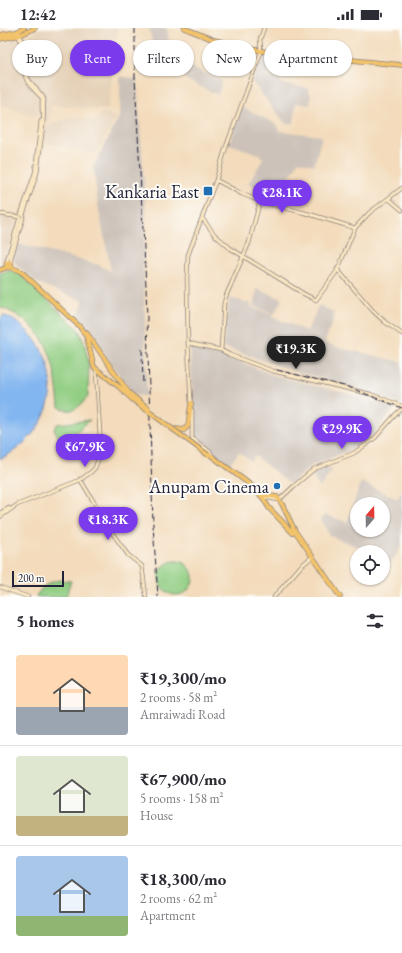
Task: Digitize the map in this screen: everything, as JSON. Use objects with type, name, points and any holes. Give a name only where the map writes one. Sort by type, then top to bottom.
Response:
[{"type":"main road","points":[[0,35],[18,33],[24,28]]},
{"type":"main road","points":[[0,39],[35,28]]},
{"type":"main road","points":[[184,28],[207,37],[261,52],[402,66]]},
{"type":"main road","points":[[211,456],[210,452],[192,438],[188,342],[188,255],[261,52],[260,39],[264,28]]},
{"type":"main road","points":[[9,266],[21,216],[34,177],[43,125],[43,98],[28,78],[27,50],[18,33]]},
{"type":"main road","points":[[216,180],[242,194],[260,201],[355,228]]},
{"type":"main road","points":[[202,218],[216,235],[244,257],[316,300],[337,269],[355,228],[369,213],[389,199],[402,187]]},
{"type":"main road","points":[[389,199],[402,210]]},
{"type":"main road","points":[[221,350],[224,303],[253,232],[260,201]]},
{"type":"main road","points":[[0,214],[21,216]]},
{"type":"main road","points":[[0,269],[9,266],[21,270],[86,332],[89,339],[97,380],[101,451],[94,468],[80,480],[17,505],[0,516]]},
{"type":"main road","points":[[337,269],[373,311],[402,334]]},
{"type":"main road","points":[[82,328],[129,393],[264,496],[278,499],[284,496],[314,469],[349,456],[375,438],[394,415]]},
{"type":"main road","points":[[188,342],[221,350],[230,355],[273,371],[370,394],[396,404],[401,408],[374,437],[362,446],[341,458],[314,468],[278,499]]},
{"type":"main road","points":[[95,368],[133,400],[211,456]]},
{"type":"main road","points":[[0,513],[25,500],[80,480],[90,471],[99,454],[95,368]]},
{"type":"main road","points":[[97,380],[100,376],[104,376]]},
{"type":"main road","points":[[176,429],[184,430],[188,426],[191,405]]},
{"type":"main road","points":[[80,480],[113,534],[128,555],[142,566],[146,597]]},
{"type":"main road","points":[[264,496],[269,508],[291,527]]},
{"type":"main road","points":[[282,504],[284,496]]},
{"type":"main road","points":[[278,499],[282,504],[291,527],[339,597]]},
{"type":"main road","points":[[274,597],[299,568],[312,558]]},
{"type":"main road","points":[[0,587],[28,597]]},
{"type":"shaded area","points":[[40,28],[118,28],[117,40],[70,40],[70,76],[112,76],[108,110],[51,105],[48,124],[38,115],[28,114],[0,104],[0,44],[12,41],[12,76],[62,76],[62,40],[15,40],[26,37]]},
{"type":"shaded area","points":[[149,28],[167,28],[169,40],[152,40]]},
{"type":"shaded area","points":[[262,56],[264,56],[264,76],[280,80],[282,84],[308,88],[309,93],[311,94],[310,105],[296,103],[294,123],[286,124],[252,82],[254,76],[256,76],[256,72]]},
{"type":"shaded area","points":[[194,68],[202,72],[202,76],[211,76],[222,81],[218,95],[184,79],[185,76],[194,76]]},
{"type":"shaded area","points":[[120,76],[137,79],[146,212],[143,256],[147,396],[134,395],[87,331],[76,319],[84,301],[38,283],[16,265],[13,259],[18,244],[99,265],[111,271],[99,211],[93,167],[120,115]]},
{"type":"shaded area","points":[[242,107],[276,124],[279,131],[322,136],[314,165],[298,161],[293,172],[285,181],[294,189],[290,206],[263,200],[263,191],[248,184],[263,159],[259,154],[229,144]]},
{"type":"shaded area","points":[[102,112],[117,117],[95,154],[43,142],[45,127],[73,116],[95,121]]},
{"type":"shaded area","points":[[0,217],[16,220],[5,262],[0,265]]},
{"type":"shaded area","points":[[257,289],[282,299],[274,315],[253,306]]},
{"type":"shaded area","points":[[229,298],[251,304],[251,307],[307,331],[319,305],[335,313],[325,342],[337,347],[402,362],[402,405],[344,384],[294,371],[223,347]]},
{"type":"shaded area","points":[[190,346],[243,363],[279,377],[370,399],[395,408],[372,436],[353,449],[313,465],[290,484],[255,456],[251,461],[239,452],[229,465],[195,438]]},
{"type":"shaded area","points":[[324,468],[332,470],[320,488],[311,474]]},
{"type":"shaded area","points":[[361,482],[398,499],[402,489],[402,545],[390,564],[390,545],[353,545],[330,536],[320,519],[326,515],[347,522],[350,513],[350,537],[390,537],[390,497],[356,497]]},
{"type":"green space","points":[[9,271],[18,272],[78,329],[84,342],[89,365],[88,396],[75,409],[68,410],[59,407],[55,374],[46,346],[39,335],[29,324],[0,307],[0,273]]},
{"type":"green space","points":[[90,420],[62,444],[54,429],[57,424]]},
{"type":"green space","points":[[173,561],[179,561],[183,562],[190,568],[193,578],[192,585],[186,592],[179,595],[173,595],[169,594],[162,588],[159,581],[159,575],[160,571],[166,564]]},
{"type":"green space","points":[[60,580],[71,581],[66,597],[36,597],[40,590],[45,586]]},
{"type":"water","points":[[3,315],[23,327],[38,344],[46,361],[50,378],[50,394],[46,410],[39,425],[29,438],[15,450],[0,459],[0,320]]},
{"type":"railway","points":[[135,28],[135,78],[146,286],[153,525],[158,597]]},
{"type":"railway","points":[[142,349],[143,385]]},
{"type":"railway","points":[[277,370],[348,387],[402,408]]},
{"type":"place","name":"Kankaria East","points":[[208,191]]},
{"type":"place","name":"Anupam Cinema","points":[[277,486]]}]
